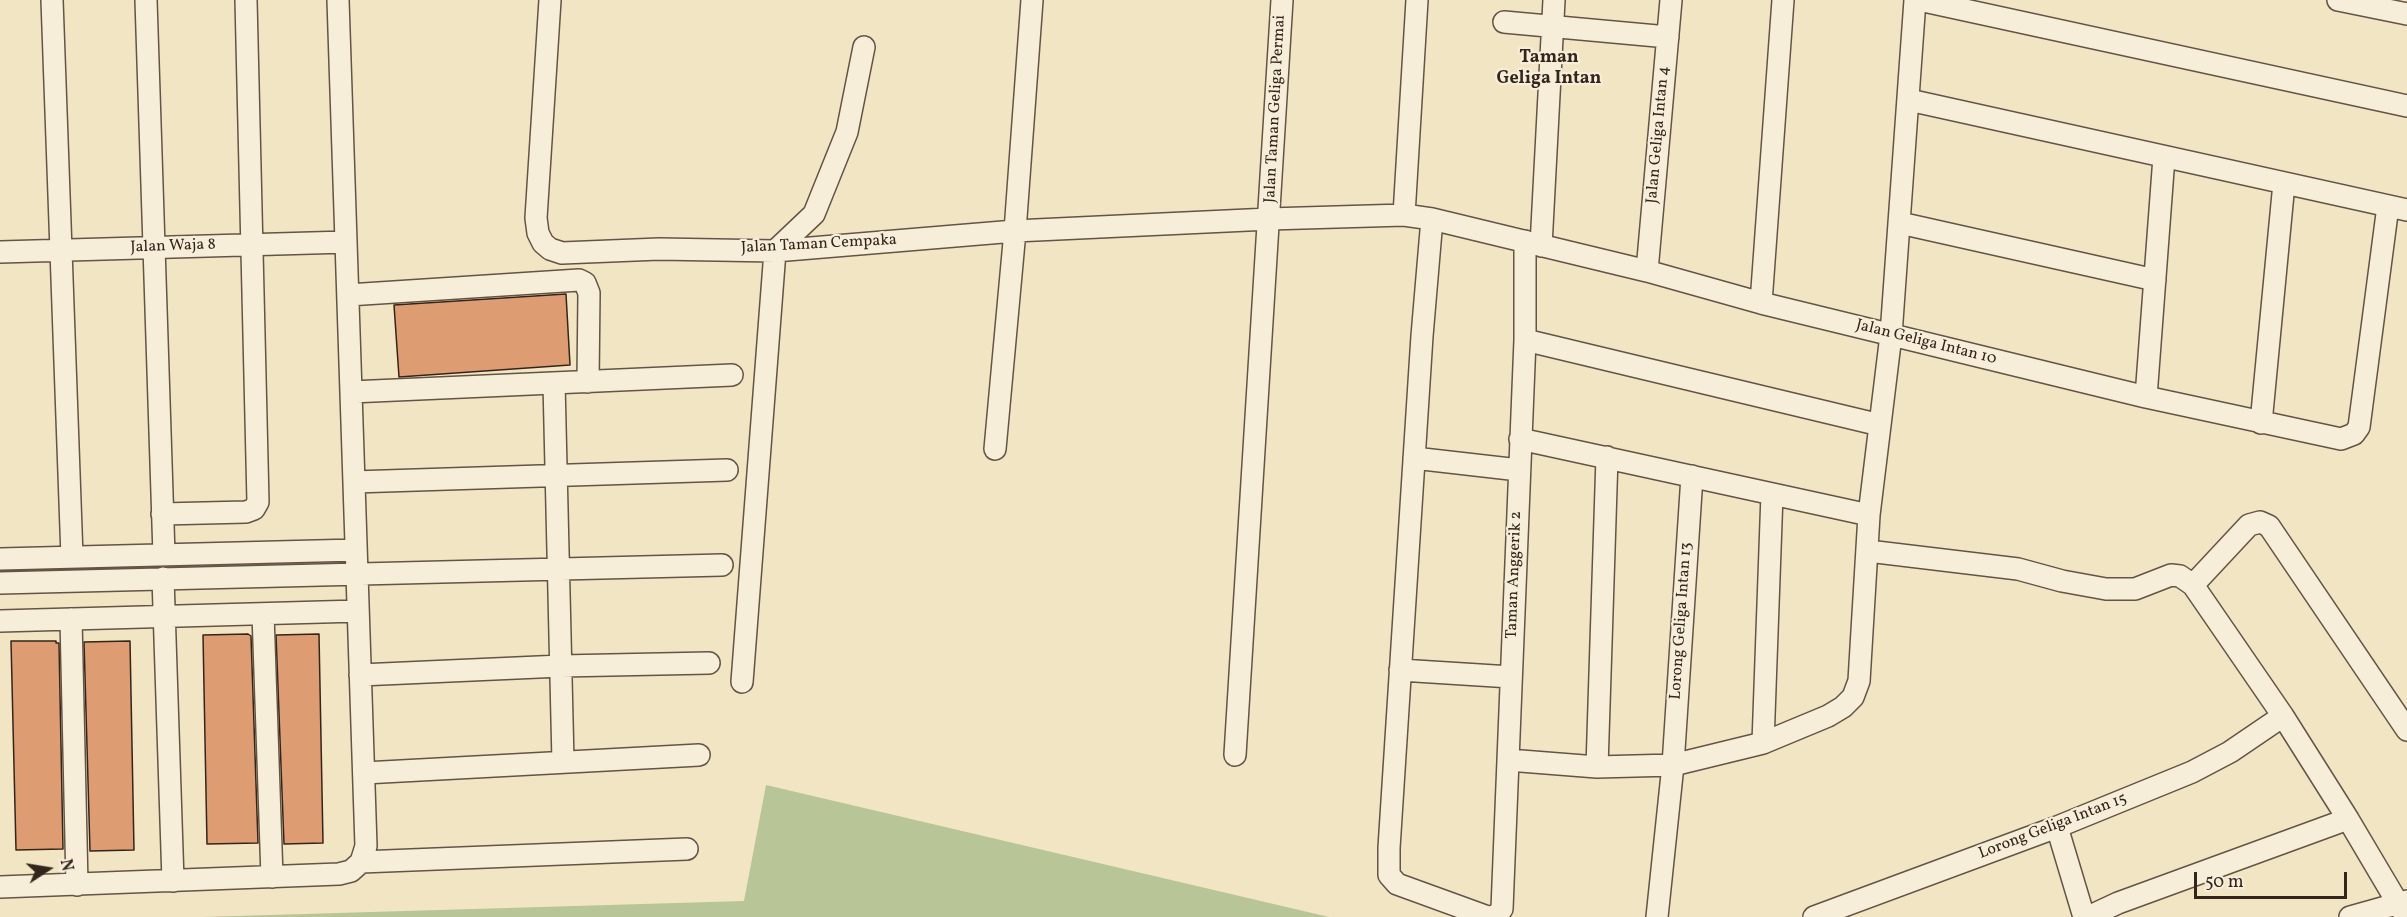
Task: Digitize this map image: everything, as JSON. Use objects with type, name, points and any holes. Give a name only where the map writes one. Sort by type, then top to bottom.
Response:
[{"type":"street","points":[[52,0],[72,557]]},
{"type":"street","points":[[146,0],[164,555]]},
{"type":"street","points":[[162,514],[246,512],[254,509],[258,502],[246,0]]},
{"type":"street","points":[[0,887],[339,874],[351,871],[364,854],[364,773],[338,0]]},
{"type":"street","name":"Jalan Taman Cempaka","points":[[549,0],[536,218],[538,233],[543,243],[550,249],[562,253],[659,249],[775,250],[1015,231],[1269,219]]},
{"type":"street","points":[[995,449],[1015,231],[1032,0]]},
{"type":"street","name":"Jalan Taman Geliga Permai","points":[[1235,754],[1282,0]]},
{"type":"street","points":[[1404,215],[1417,0]]},
{"type":"street","name":"Taman Anggerik 2","points":[[1493,914],[1508,760],[1525,340],[1554,0]]},
{"type":"street","name":"Jalan Geliga Intan 4","points":[[1647,271],[1671,0]]},
{"type":"street","points":[[1761,303],[1783,0]]},
{"type":"street","points":[[1508,760],[1597,767],[1673,765],[1763,743],[1828,716],[1843,707],[1853,697],[1859,681],[1869,515],[1891,335],[1917,0],[2407,106]]},
{"type":"street","points":[[2338,0],[2407,14]]},
{"type":"street","points":[[1504,22],[1668,37]]},
{"type":"street","points":[[742,682],[775,250],[814,214],[847,132],[864,47]]},
{"type":"street","points":[[1908,100],[2398,208]]},
{"type":"street","points":[[2146,397],[2164,157]]},
{"type":"street","points":[[2261,423],[2284,183]]},
{"type":"street","name":"Jalan Geliga Intan 10","points":[[1269,219],[1404,215],[1432,219],[1647,271],[1761,303],[2146,397],[2341,439],[2354,434],[2358,427],[2398,208]]},
{"type":"street","points":[[1432,219],[1400,670],[1389,875],[1397,884],[1493,914]]},
{"type":"street","points":[[1900,223],[2155,280]]},
{"type":"street","name":"Jalan Waja 8","points":[[0,252],[346,242]]},
{"type":"street","points":[[348,295],[579,280],[585,283],[589,293],[588,382]]},
{"type":"street","points":[[1525,340],[1880,425]]},
{"type":"street","points":[[351,392],[732,375]]},
{"type":"street","points":[[554,383],[563,762]]},
{"type":"street","points":[[1521,439],[1869,515]]},
{"type":"street","points":[[1597,767],[1607,457]]},
{"type":"street","points":[[1414,458],[1520,470]]},
{"type":"street","points":[[354,482],[726,470]]},
{"type":"street","name":"Lorong Geliga Intan 13","points":[[1673,765],[1692,476]]},
{"type":"street","points":[[1763,743],[1772,494]]},
{"type":"street","points":[[2193,585],[2249,525],[2260,522],[2269,526],[2407,730]]},
{"type":"street","points":[[0,559],[356,550]]},
{"type":"street","points":[[1868,551],[2018,569],[2106,589],[2135,589],[2171,575],[2180,576],[2193,585],[2283,716],[2404,907],[2350,917]]},
{"type":"street","points":[[0,583],[560,568],[722,566]]},
{"type":"street","points":[[163,578],[173,881]]},
{"type":"street","points":[[0,621],[358,611]]},
{"type":"street","points":[[263,614],[272,877]]},
{"type":"street","points":[[71,620],[76,885]]},
{"type":"street","points":[[360,675],[561,666],[709,663]]},
{"type":"street","points":[[1400,670],[1511,677]]},
{"type":"street","name":"Lorong Geliga Intan 15","points":[[1818,916],[2057,827],[2192,772],[2230,752],[2283,716]]},
{"type":"street","points":[[364,773],[699,755]]},
{"type":"street","points":[[1658,917],[1673,765]]},
{"type":"street","points":[[2057,827],[2086,917],[2118,903],[2348,819]]},
{"type":"street","points":[[364,854],[687,849]]},
{"type":"green space","points":[[766,785],[1329,917],[202,917],[744,901]]},
{"type":"building","points":[[566,294],[570,365],[399,377],[394,305]]},
{"type":"building","points":[[248,634],[251,636],[258,843],[207,844],[203,635]]},
{"type":"building","points":[[319,634],[323,843],[284,844],[276,635]]},
{"type":"building","points":[[11,641],[56,641],[59,643],[63,849],[16,850]]},
{"type":"building","points":[[130,641],[134,850],[90,851],[84,642]]},
{"type":"district","name":"Taman Geliga Intan","points":[[1549,69]]}]
